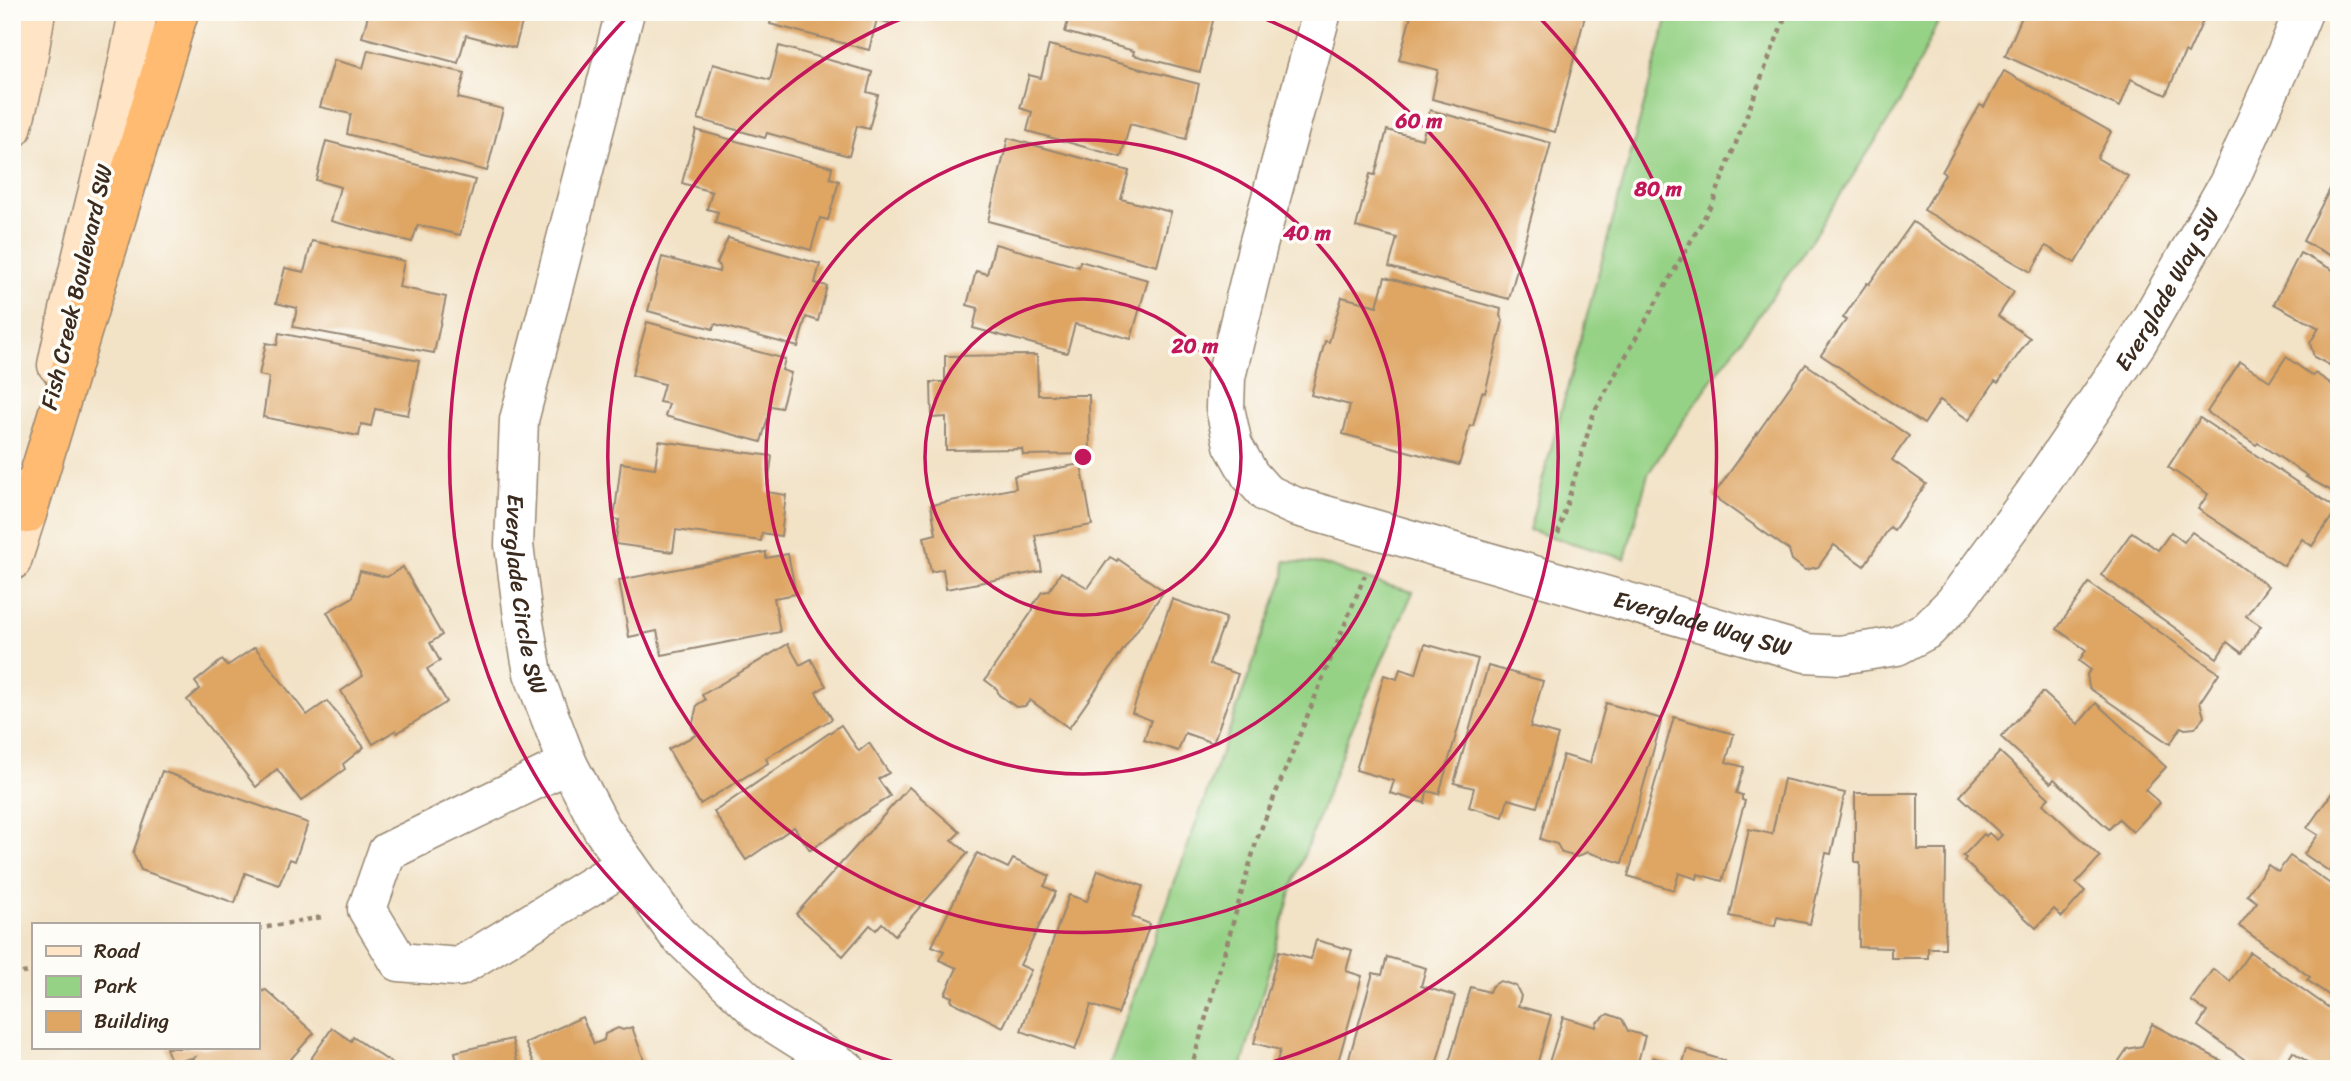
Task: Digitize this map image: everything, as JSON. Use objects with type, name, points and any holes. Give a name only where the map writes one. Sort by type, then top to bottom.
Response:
[{"type":"highway","points":[[27,514],[179,12]]},
{"type":"main road","points":[[12,129],[25,78],[36,12]]},
{"type":"main road","name":"Fish Creek Boulevard SW","points":[[12,561],[27,514],[72,290],[125,83],[138,12]]},
{"type":"street","name":"Everglade Circle SW","points":[[625,12],[519,420],[514,545],[533,673],[568,764],[602,830],[677,934],[764,1017],[845,1069]]},
{"type":"street","name":"Everglade Way SW","points":[[1322,12],[1258,245],[1226,377],[1225,408],[1233,445],[1250,475],[1266,493],[1294,506],[1806,653],[1840,655],[1897,646],[1927,629],[1954,603],[2033,495],[2137,343],[2228,184],[2303,12]]},
{"type":"street","points":[[568,764],[387,852],[367,909],[399,962],[459,967],[627,864]]},
{"type":"path","points":[[1543,578],[1594,412],[1713,202],[1787,12]]},
{"type":"path","points":[[1191,1069],[1257,839],[1384,532]]},
{"type":"path","points":[[259,929],[367,909]]},
{"type":"path","points":[[12,975],[32,971]]},
{"type":"green space","points":[[1669,12],[1943,12],[1898,106],[1799,259],[1648,474],[1625,559],[1529,530]]},
{"type":"green space","points":[[1285,561],[1323,564],[1413,592],[1348,737],[1293,885],[1241,1069],[1108,1069],[1284,577]]},
{"type":"building","points":[[369,12],[525,12],[515,48],[466,35],[458,63],[362,37]]},
{"type":"building","points":[[773,12],[892,12],[889,23],[877,19],[869,50],[770,24]]},
{"type":"building","points":[[1057,12],[1215,13],[1200,72],[1133,55],[1134,51],[1065,32],[1069,17]]},
{"type":"building","points":[[1412,12],[1586,12],[1555,132],[1432,99],[1438,70],[1399,60]]},
{"type":"building","points":[[2024,12],[2207,12],[2166,95],[2131,79],[2120,107],[2005,56]]},
{"type":"building","points":[[1049,45],[1199,84],[1186,139],[1130,124],[1121,157],[1027,131],[1032,112],[1020,108],[1029,75],[1041,78]]},
{"type":"building","points":[[779,46],[872,72],[867,92],[878,95],[869,129],[857,126],[849,156],[767,133],[765,138],[698,119],[713,64],[770,80]]},
{"type":"building","points":[[368,50],[465,73],[458,98],[503,109],[487,171],[347,134],[351,114],[320,107],[334,60],[363,68]]},
{"type":"building","points":[[2004,71],[2111,132],[2097,158],[2128,176],[2075,263],[2046,246],[2031,272],[1924,210],[1980,105],[1984,107]]},
{"type":"building","points":[[1430,110],[1551,143],[1509,299],[1389,267],[1397,238],[1356,227],[1370,174],[1375,175],[1387,130],[1422,139]]},
{"type":"building","points":[[696,130],[832,167],[830,178],[839,181],[828,220],[820,218],[811,250],[715,223],[718,212],[707,209],[712,192],[682,183]]},
{"type":"building","points":[[1008,138],[1129,171],[1121,199],[1171,212],[1157,266],[988,221]]},
{"type":"building","points":[[326,141],[475,180],[460,235],[418,225],[412,242],[331,221],[340,187],[316,180]]},
{"type":"building","points":[[2331,187],[2339,191],[2339,260],[2303,241]]},
{"type":"building","points":[[1913,222],[2014,292],[1998,316],[2030,338],[1998,383],[1995,381],[1969,420],[1940,400],[1924,424],[1821,355],[1846,320],[1843,318],[1867,283],[1869,284]]},
{"type":"building","points":[[728,238],[820,264],[815,283],[827,286],[818,321],[806,317],[798,347],[715,324],[713,329],[648,311],[662,257],[719,272],[720,266],[717,263]]},
{"type":"building","points":[[312,241],[404,261],[399,287],[446,297],[434,353],[293,327],[297,308],[276,303],[285,268],[304,272]]},
{"type":"building","points":[[995,244],[1079,267],[1080,261],[1148,280],[1131,339],[1075,324],[1067,353],[973,328],[978,308],[967,305],[976,271],[987,274]]},
{"type":"building","points":[[2300,253],[2339,273],[2339,370],[2314,357],[2310,343],[2319,328],[2274,304]]},
{"type":"building","points":[[1385,277],[1501,309],[1500,316],[1503,321],[1485,393],[1482,392],[1459,465],[1343,434],[1350,405],[1311,395],[1325,341],[1329,342],[1342,297],[1377,306]]},
{"type":"building","points":[[647,322],[785,359],[782,370],[791,373],[781,408],[771,406],[761,442],[665,416],[669,404],[659,402],[664,384],[632,375]]},
{"type":"building","points":[[279,333],[419,361],[408,415],[375,409],[371,426],[361,424],[359,436],[263,417],[269,377],[259,375],[266,343],[277,345]]},
{"type":"building","points":[[1037,355],[1038,395],[1089,395],[1090,454],[1023,455],[1022,449],[946,450],[946,417],[932,418],[931,382],[945,382],[945,356]]},
{"type":"building","points":[[2286,357],[2313,376],[2315,373],[2339,389],[2339,495],[2306,477],[2308,476],[2207,412],[2240,362],[2270,381]]},
{"type":"building","points":[[1806,364],[1909,436],[1892,460],[1926,484],[1894,530],[1890,527],[1864,566],[1834,545],[1818,567],[1805,570],[1792,560],[1789,550],[1713,496]]},
{"type":"building","points":[[2200,418],[2337,509],[2312,546],[2302,539],[2284,566],[2198,509],[2208,494],[2168,467]]},
{"type":"building","points":[[659,441],[772,456],[767,492],[786,495],[781,536],[762,533],[761,541],[676,530],[673,552],[615,544],[619,520],[614,519],[621,463],[655,468]]},
{"type":"building","points":[[1081,464],[1092,525],[1035,535],[1042,571],[946,589],[943,569],[931,572],[924,537],[936,534],[931,505],[1016,488],[1014,476]]},
{"type":"building","points":[[2132,532],[2158,550],[2171,532],[2184,542],[2192,532],[2268,586],[2246,616],[2261,626],[2242,653],[2227,642],[2217,658],[2101,575]]},
{"type":"building","points":[[766,552],[766,558],[788,554],[796,594],[774,598],[780,632],[662,655],[657,631],[629,637],[619,580]]},
{"type":"building","points":[[1110,557],[1117,561],[1118,559],[1164,591],[1069,728],[1030,700],[1025,706],[1016,707],[999,695],[997,689],[985,680],[1033,610],[1033,605],[1042,592],[1049,591],[1061,572],[1088,588]]},
{"type":"building","points":[[403,567],[442,635],[430,643],[440,661],[427,669],[447,702],[397,733],[396,730],[373,744],[341,691],[363,676],[327,612],[353,597],[360,571],[387,577]]},
{"type":"building","points":[[2089,583],[2219,673],[2200,702],[2204,717],[2195,728],[2181,727],[2170,744],[2089,688],[2087,674],[2091,670],[2079,661],[2086,650],[2057,629]]},
{"type":"building","points":[[1172,599],[1226,618],[1209,664],[1238,674],[1213,743],[1185,733],[1178,751],[1144,740],[1151,720],[1132,713]]},
{"type":"building","points":[[788,644],[800,665],[811,659],[826,686],[816,692],[832,719],[766,758],[768,763],[700,804],[668,749],[696,735],[692,727],[697,705],[705,700],[702,695]]},
{"type":"building","points":[[1425,644],[1478,659],[1439,794],[1427,791],[1425,803],[1390,793],[1394,781],[1356,770],[1384,675],[1397,679],[1400,669],[1416,674]]},
{"type":"building","points":[[255,647],[307,715],[327,701],[364,747],[343,764],[345,769],[301,801],[277,769],[256,787],[187,700],[200,689],[195,682],[222,660],[227,666]]},
{"type":"building","points":[[1488,666],[1543,681],[1530,727],[1558,735],[1537,807],[1508,799],[1503,817],[1469,807],[1474,788],[1454,783]]},
{"type":"building","points":[[2043,692],[2078,724],[2096,703],[2166,767],[2145,790],[2160,803],[2133,832],[2119,819],[2109,829],[2054,779],[2051,783],[2001,737]]},
{"type":"building","points":[[1606,703],[1662,719],[1622,863],[1587,852],[1577,857],[1562,853],[1557,844],[1540,839],[1563,755],[1590,763]]},
{"type":"building","points":[[1674,717],[1734,734],[1726,762],[1744,767],[1736,793],[1742,795],[1742,800],[1745,801],[1722,881],[1698,874],[1697,879],[1679,873],[1674,890],[1628,876]]},
{"type":"building","points":[[841,725],[859,751],[869,743],[889,773],[878,779],[890,796],[810,850],[794,827],[746,860],[714,812]]},
{"type":"building","points":[[2000,752],[2049,798],[2043,804],[2100,857],[2076,883],[2085,891],[2062,917],[2054,909],[2036,928],[1964,861],[1966,858],[1963,856],[1984,834],[1986,836],[1989,833],[1997,840],[2002,835],[1960,796]]},
{"type":"building","points":[[162,771],[308,823],[295,861],[290,859],[279,885],[245,873],[235,903],[141,870],[133,853]]},
{"type":"building","points":[[1784,779],[1845,793],[1831,854],[1826,853],[1810,924],[1777,917],[1775,926],[1730,916],[1749,829],[1772,834]]},
{"type":"building","points":[[909,787],[960,832],[952,840],[968,853],[895,935],[882,923],[876,930],[870,925],[843,956],[796,914]]},
{"type":"building","points":[[2334,790],[2339,793],[2339,878],[2304,854],[2318,835],[2307,828]]},
{"type":"building","points":[[1855,793],[1918,793],[1918,850],[1946,850],[1945,948],[1928,948],[1928,958],[1891,958],[1891,948],[1859,947],[1860,862],[1855,862]]},
{"type":"building","points":[[977,853],[1008,868],[1013,859],[1050,876],[1044,886],[1056,892],[1020,965],[1031,970],[1003,1027],[951,1001],[952,997],[945,994],[957,968],[939,960],[944,951],[932,946]]},
{"type":"building","points":[[2290,856],[2339,890],[2339,1002],[2307,980],[2310,977],[2239,926],[2257,902],[2247,895],[2268,865],[2278,872]]},
{"type":"building","points":[[1098,870],[1143,886],[1132,917],[1150,924],[1118,1014],[1091,1005],[1075,1050],[1021,1031],[1069,895],[1087,901]]},
{"type":"building","points":[[1316,940],[1352,950],[1346,971],[1362,976],[1336,1069],[1275,1069],[1280,1050],[1254,1043],[1279,951],[1311,959]]},
{"type":"building","points":[[2250,952],[2339,1015],[2339,1055],[2329,1069],[2318,1069],[2293,1052],[2282,1069],[2258,1069],[2198,1026],[2207,1012],[2191,1001],[2213,969],[2230,981]]},
{"type":"building","points":[[1387,957],[1426,968],[1421,986],[1455,996],[1435,1069],[1346,1069],[1373,973],[1382,975]]},
{"type":"building","points":[[1500,981],[1516,986],[1521,996],[1518,1006],[1551,1015],[1536,1069],[1447,1069],[1471,987],[1489,992],[1491,987]]},
{"type":"building","points":[[266,990],[314,1033],[282,1069],[184,1069],[195,1057],[172,1063],[167,1050],[259,1050],[259,992]]},
{"type":"building","points":[[1608,1014],[1622,1019],[1628,1031],[1645,1036],[1636,1069],[1547,1069],[1563,1017],[1596,1027],[1597,1022]]},
{"type":"building","points":[[582,1017],[594,1044],[604,1040],[605,1034],[618,1028],[623,1030],[632,1027],[644,1060],[652,1063],[654,1069],[537,1069],[525,1043]]},
{"type":"building","points":[[2152,1024],[2237,1069],[2122,1069],[2119,1061],[2127,1049],[2142,1046]]},
{"type":"building","points":[[332,1028],[351,1041],[353,1037],[400,1069],[304,1069]]},
{"type":"building","points":[[512,1039],[519,1069],[458,1069],[455,1052]]},
{"type":"building","points":[[1687,1049],[1725,1061],[1722,1069],[1650,1069],[1653,1057],[1682,1066]]}]
